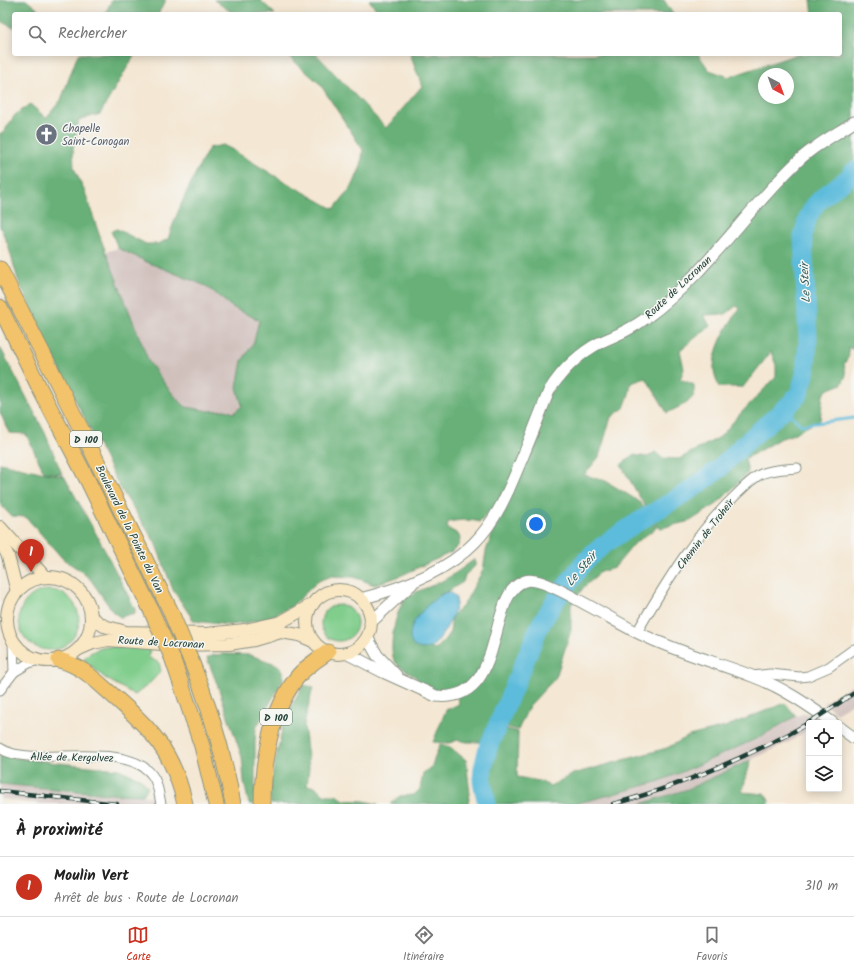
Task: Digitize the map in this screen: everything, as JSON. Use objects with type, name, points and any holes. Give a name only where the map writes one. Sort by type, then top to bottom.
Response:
[{"type":"highway","name":"Boulevard de la Pointe du Van","points":[[0,269],[170,610],[203,691],[216,734],[233,802]]},
{"type":"highway","name":"Boulevard de la Pointe du Van","points":[[0,307],[88,481],[150,608],[172,657],[202,746],[215,801]]},
{"type":"highway","name":"D 100","points":[[262,802],[266,753],[272,728],[278,712],[298,676],[328,652]]},
{"type":"highway","points":[[59,660],[75,665],[90,676],[133,713],[149,730],[165,751],[174,768],[184,800]]},
{"type":"main road","points":[[0,528],[45,577]]},
{"type":"main road","points":[[0,540],[8,556],[17,592]]},
{"type":"main road","points":[[45,577],[59,578],[76,586],[84,595],[89,605],[91,617],[90,628],[86,639],[70,656],[59,660],[38,660],[24,653],[13,642],[8,629],[7,615],[9,606],[17,592],[30,582],[45,577]]},
{"type":"main road","points":[[333,591],[348,592],[360,599],[368,610],[370,623],[367,637],[361,644],[354,650],[337,654],[328,652],[313,641],[309,634],[307,625],[308,616],[316,600],[324,594],[333,591]]},
{"type":"main road","name":"Route de Locronan","points":[[91,617],[104,626],[120,631],[137,633],[206,634],[245,630],[281,622],[313,604]]},
{"type":"main road","name":"Route de Locronan","points":[[78,649],[93,643],[108,640],[176,645],[229,644],[254,640],[281,632],[299,635],[313,641]]},
{"type":"street","name":"Route de Locronan","points":[[360,599],[414,582],[459,556],[473,545],[485,531],[502,503],[511,485],[549,391],[557,378],[566,368],[586,351],[637,325],[659,308],[714,254],[793,165],[808,152],[854,122]]},
{"type":"street","name":"Chemin de Troheïr","points":[[638,632],[687,552],[730,500],[754,478],[761,474],[775,470],[797,468]]},
{"type":"street","points":[[346,653],[436,696],[446,698],[453,696],[467,690],[476,681],[488,660],[510,592],[519,583],[526,580],[536,580],[662,644],[753,676],[793,696],[829,720]]},
{"type":"street","name":"Route de Locronan","points":[[370,623],[414,582]]},
{"type":"street","points":[[367,637],[381,661],[400,680]]},
{"type":"street","points":[[13,642],[14,672]]},
{"type":"street","points":[[753,676],[770,674],[800,677],[808,676],[829,667],[854,649]]},
{"type":"street","points":[[0,690],[14,672],[29,663],[38,660]]},
{"type":"street","points":[[842,729],[854,738]]},
{"type":"street","name":"Allée de Kergolvez","points":[[0,748],[7,752],[30,756],[106,756],[120,758],[145,768],[153,776],[157,787],[160,804]]},
{"type":"shaded area","points":[[118,248],[147,262],[206,286],[232,307],[259,320],[254,342],[242,361],[237,387],[241,407],[234,413],[225,410],[209,411],[186,407],[167,387],[149,362],[106,252]]},
{"type":"shaded area","points":[[854,684],[854,702],[836,713],[824,703]]},
{"type":"shaded area","points":[[806,713],[820,720],[806,720],[806,731],[791,741],[688,789],[641,804],[574,804],[610,795],[758,738],[796,716]]},
{"type":"shaded area","points":[[0,784],[111,794],[143,795],[153,798],[154,804],[40,804],[0,799]]},
{"type":"green space","points":[[0,0],[26,0],[41,12],[12,12],[12,27],[0,21]]},
{"type":"green space","points":[[112,0],[166,0],[159,12],[106,12]]},
{"type":"green space","points":[[214,0],[260,0],[273,12],[231,12]]},
{"type":"green space","points":[[369,0],[664,0],[672,12],[378,12]]},
{"type":"green space","points":[[811,0],[854,0],[854,350],[848,347],[849,356],[844,364],[846,375],[842,384],[827,390],[823,395],[820,420],[791,435],[779,439],[745,459],[748,473],[717,504],[690,521],[661,528],[657,527],[621,465],[633,455],[648,457],[655,452],[662,458],[679,459],[720,437],[776,377],[776,365],[771,352],[743,387],[719,387],[714,371],[715,358],[723,336],[740,308],[736,306],[726,314],[704,315],[710,326],[680,350],[684,369],[680,379],[694,385],[694,396],[687,403],[667,413],[646,378],[631,383],[624,408],[611,417],[599,457],[584,475],[604,480],[640,502],[656,528],[635,543],[614,568],[600,572],[583,588],[571,605],[571,630],[556,677],[529,706],[518,730],[504,726],[490,725],[480,742],[458,740],[449,743],[433,742],[446,710],[459,704],[457,698],[478,671],[460,688],[447,693],[440,693],[432,691],[424,686],[413,675],[397,665],[392,654],[396,618],[402,603],[406,598],[446,579],[475,559],[475,566],[465,575],[463,582],[441,594],[419,615],[421,649],[430,648],[435,650],[450,632],[452,616],[463,606],[483,570],[486,551],[498,518],[499,501],[480,522],[464,520],[448,522],[447,528],[458,534],[460,538],[459,545],[452,552],[400,576],[375,585],[354,577],[332,576],[318,581],[291,607],[264,620],[230,625],[194,621],[173,590],[155,542],[120,488],[61,372],[18,280],[8,245],[0,226],[0,133],[3,133],[15,115],[30,104],[46,118],[61,100],[77,56],[134,56],[100,114],[79,120],[73,148],[74,168],[85,192],[100,237],[149,362],[167,387],[186,407],[209,411],[225,410],[234,413],[242,406],[237,387],[242,361],[254,342],[259,320],[232,307],[206,286],[147,262],[118,248],[111,231],[117,229],[146,244],[158,244],[168,239],[186,193],[209,148],[223,145],[334,209],[353,185],[361,166],[363,150],[320,84],[288,56],[318,56],[386,128],[422,86],[411,56],[699,56],[709,70],[729,77],[792,56],[842,56],[842,12],[813,12]]},
{"type":"green space","points":[[0,347],[45,433],[62,474],[44,472],[26,434],[9,433],[0,412]]},
{"type":"green space","points":[[0,463],[64,476],[100,541],[135,609],[135,613],[120,617],[113,612],[91,580],[63,559],[26,517],[11,516],[0,504]]},
{"type":"green space","points":[[49,590],[66,595],[74,603],[79,620],[74,637],[66,645],[49,650],[32,645],[24,637],[19,620],[24,603],[32,595]]},
{"type":"green space","points":[[343,605],[352,610],[356,616],[356,630],[352,636],[343,641],[335,641],[326,636],[322,630],[321,619],[326,610],[332,606]]},
{"type":"green space","points":[[124,646],[150,649],[148,657],[159,663],[161,671],[149,684],[135,695],[105,678],[83,659],[97,649]]},
{"type":"green space","points":[[213,655],[250,655],[276,664],[280,667],[283,673],[283,680],[256,728],[255,804],[249,804],[244,782],[242,757],[207,658]]},
{"type":"green space","points":[[303,685],[313,687],[304,725],[309,767],[307,786],[315,786],[324,795],[337,795],[344,800],[364,801],[378,804],[271,804],[271,782],[284,721]]},
{"type":"green space","points":[[785,703],[796,716],[758,738],[660,781],[574,804],[490,804],[490,779],[500,727],[518,732],[517,777],[539,781],[550,786],[573,774],[667,748],[689,736],[725,727]]},
{"type":"green space","points":[[440,744],[450,747],[466,760],[470,794],[468,804],[390,804],[400,796],[414,795],[420,789],[423,773],[431,768]]},
{"type":"green space","points":[[0,756],[119,769],[141,779],[148,787],[143,795],[111,794],[0,784]]},
{"type":"green space","points":[[751,760],[742,792],[765,794],[770,802],[767,804],[641,804],[688,789]]},
{"type":"water","points":[[447,592],[455,596],[456,599],[456,604],[448,626],[430,648],[416,647],[413,645],[410,638],[414,621],[432,601]]},
{"type":"waterway","name":"Le Steir","points":[[487,804],[482,781],[483,768],[488,748],[539,627],[553,604],[584,562],[602,546],[692,489],[719,469],[799,394],[805,375],[808,341],[803,236],[808,217],[815,205],[824,196],[848,178],[854,171]]},
{"type":"waterway","name":"Le Steir","points":[[784,408],[801,425],[854,418]]},
{"type":"railway","points":[[613,804],[636,798],[725,765],[798,729],[854,693]]},
{"type":"railway","points":[[0,791],[117,804]]},
{"type":"place","name":"Chapelle Saint-Conogan","points":[[47,134]]},
{"type":"place","name":"Moulin Vert","points":[[31,572]]}]
